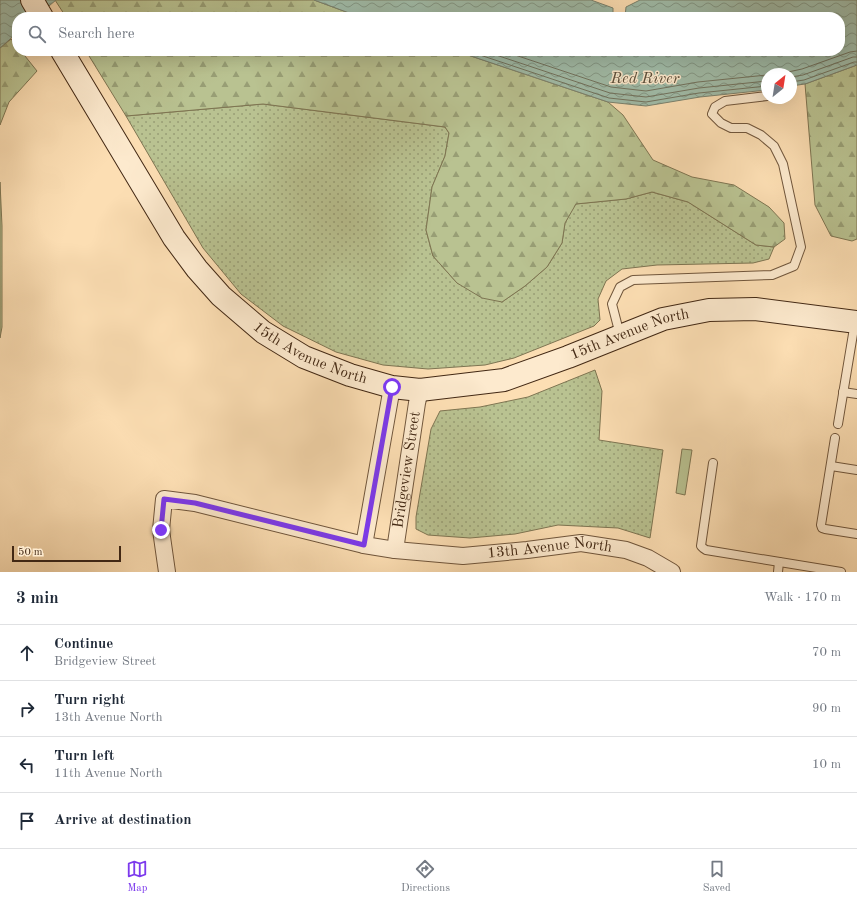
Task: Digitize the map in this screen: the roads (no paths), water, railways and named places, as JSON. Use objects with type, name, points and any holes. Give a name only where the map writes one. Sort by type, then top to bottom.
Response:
[{"type":"main road","points":[[32,0],[39,12]]},
{"type":"main road","name":"15th Avenue North","points":[[65,56],[174,238],[197,269],[221,296],[263,332],[304,357],[350,375],[392,387],[420,390],[504,380],[568,357],[663,319],[709,310],[755,309],[856,321]]},
{"type":"street","name":"Bridgeview Street","points":[[364,545],[392,387]]},
{"type":"street","name":"Bridgeview Street","points":[[395,550],[420,390]]},
{"type":"street","name":"13th Avenue North","points":[[167,572],[161,530],[164,499],[195,503],[364,545],[395,550],[463,556],[581,543],[626,550],[648,558],[672,572]]},
{"type":"lane","points":[[620,336],[612,304],[620,287],[633,280],[772,275],[794,266],[801,247],[782,164],[774,146],[761,134],[747,128],[731,128],[721,123],[712,114],[715,107],[725,102],[761,97]]},
{"type":"lane","points":[[838,424],[856,321]]},
{"type":"lane","points":[[843,392],[857,394]]},
{"type":"lane","points":[[835,438],[822,528],[857,534]]},
{"type":"lane","points":[[713,463],[701,546],[703,548],[706,550],[841,572]]},
{"type":"lane","points":[[831,466],[857,470]]},
{"type":"lane","points":[[778,572],[779,562]]},
{"type":"water","points":[[0,0],[56,0],[42,12],[12,12],[12,37],[0,48]]},
{"type":"water","points":[[314,0],[591,0],[613,8],[613,12],[346,12]]},
{"type":"water","name":"Red River","points":[[640,0],[857,0],[857,65],[805,84],[797,85],[797,68],[761,68],[761,91],[700,97],[646,106],[608,102],[471,56],[845,56],[845,12],[626,12],[626,7]]}]
